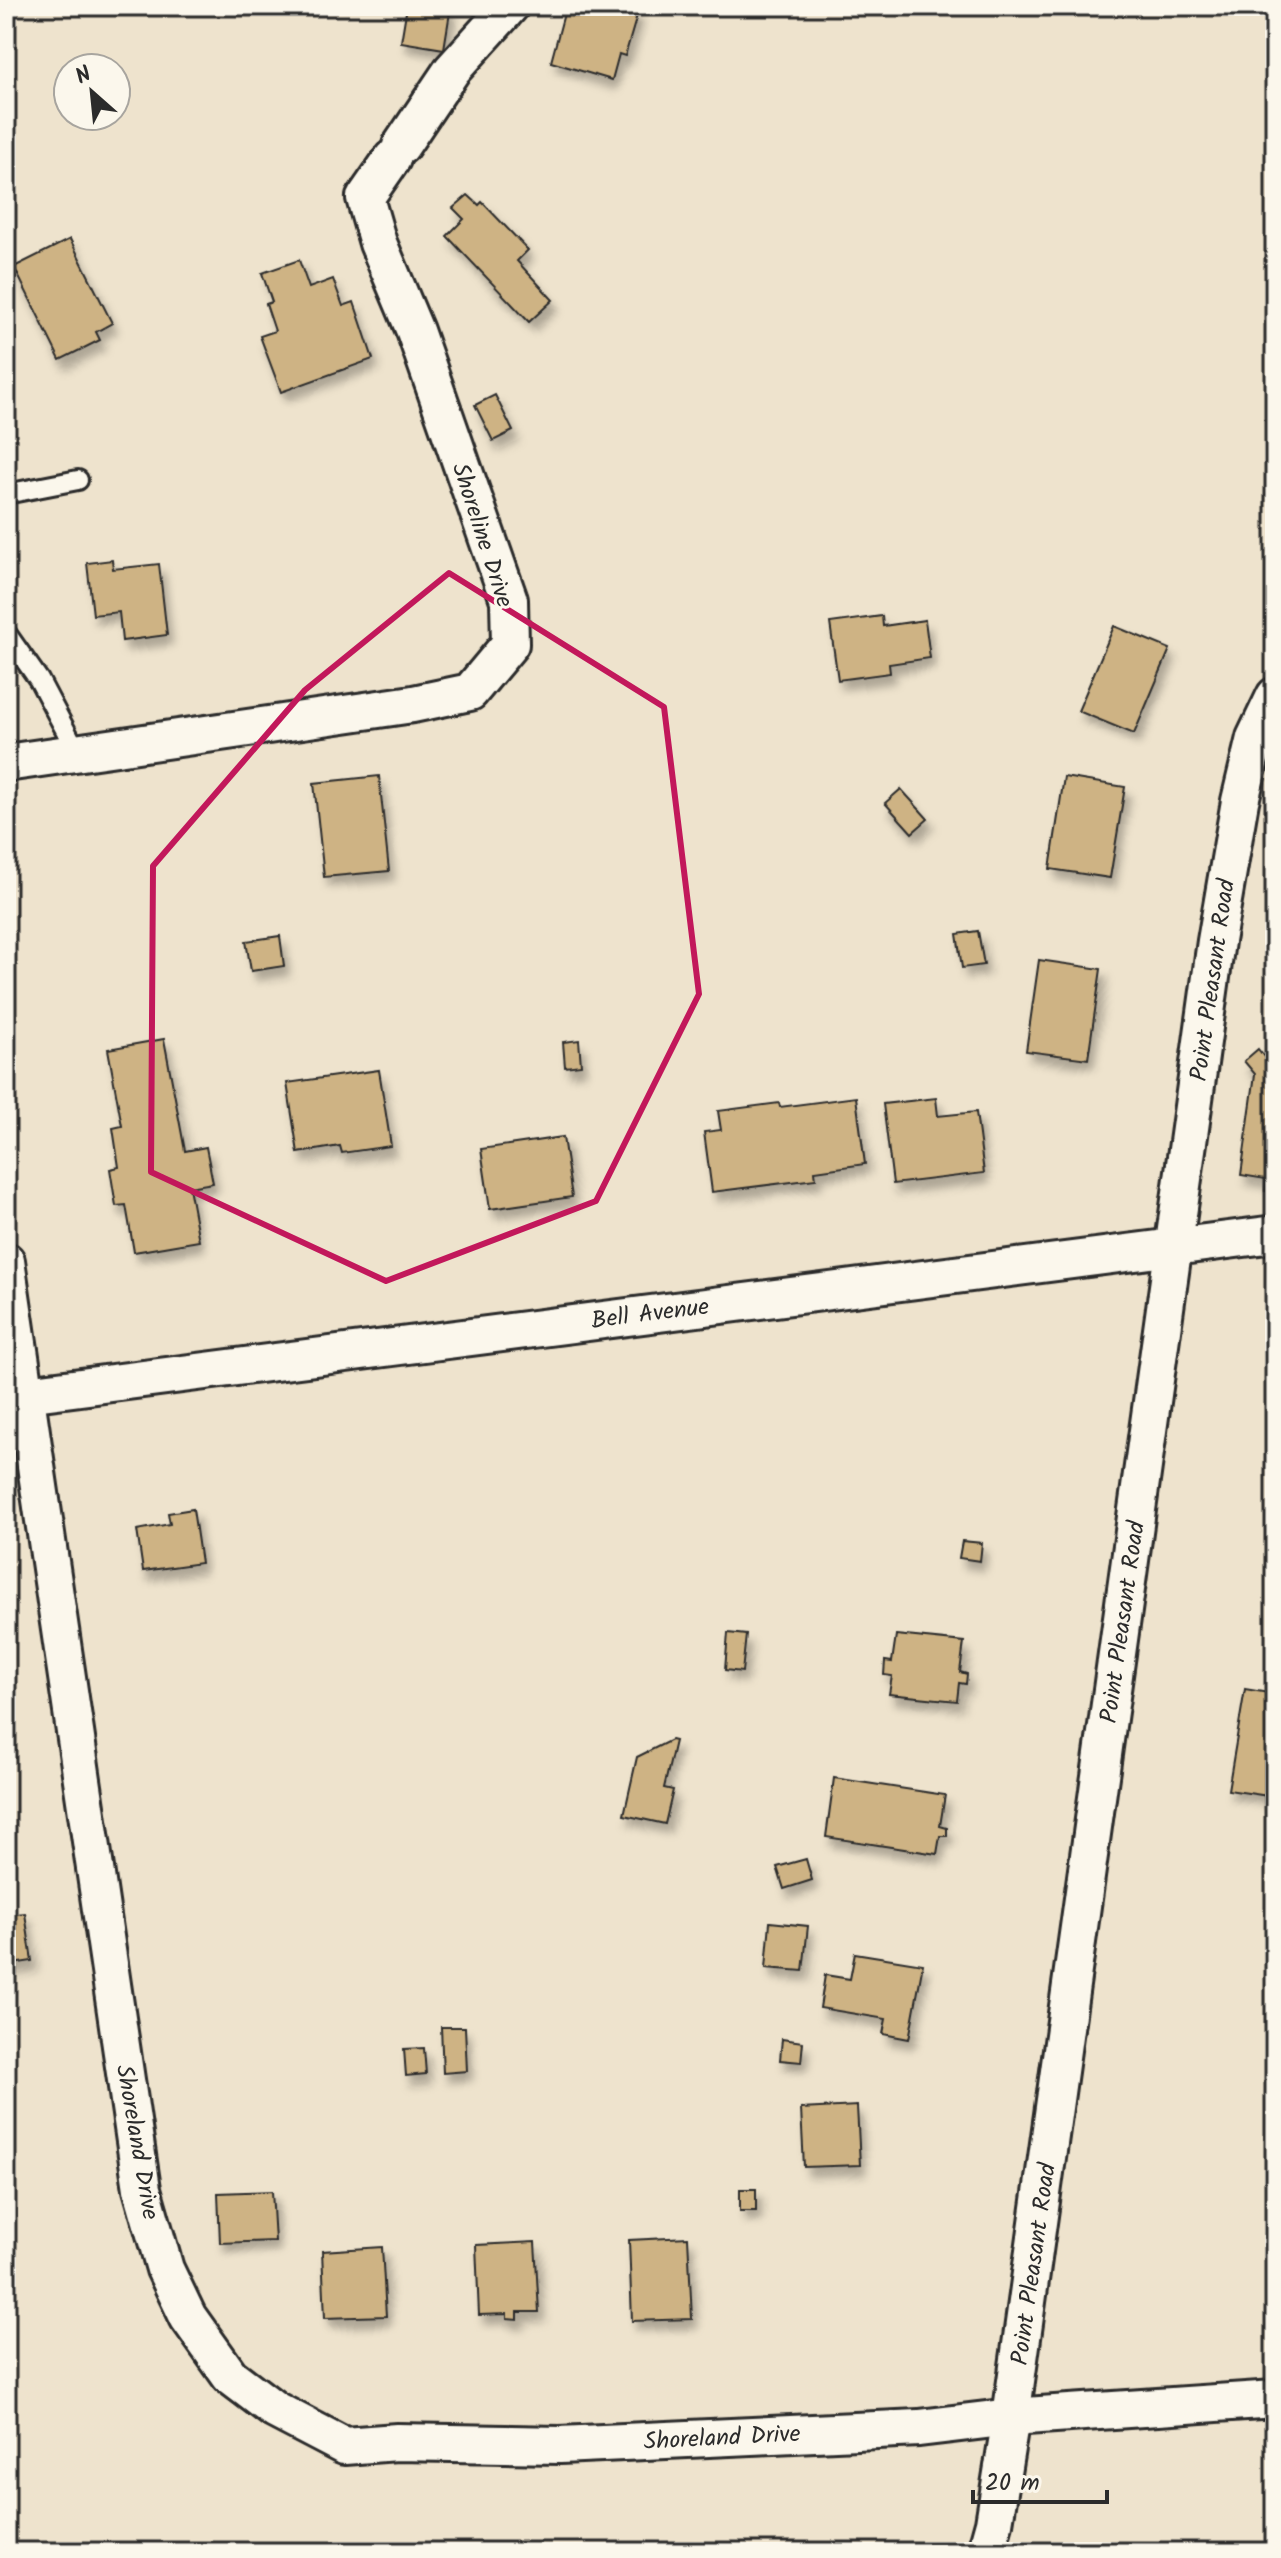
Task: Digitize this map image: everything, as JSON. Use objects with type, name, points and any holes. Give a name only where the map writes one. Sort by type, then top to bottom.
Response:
[{"type":"street","name":"Shoreline Drive","points":[[6,763],[413,704],[470,692],[510,644],[509,600],[415,331],[378,243],[365,198],[452,70],[510,6]]},
{"type":"street","name":"Point Pleasant Road","points":[[986,2552],[994,2523],[1011,2417],[1216,941],[1240,801],[1255,738],[1275,696]]},
{"type":"street","name":"Bell Avenue","points":[[26,1394],[1275,1234]]},
{"type":"street","name":"Shoreland Drive","points":[[6,1261],[142,2189],[165,2269],[188,2317],[230,2376],[275,2410],[344,2446],[397,2442],[560,2445],[919,2428],[1011,2417],[1275,2399]]},
{"type":"lane","points":[[6,494],[78,480]]},
{"type":"lane","points":[[6,633],[39,680],[77,752]]},
{"type":"highlighted area","points":[[449,573],[664,707],[699,994],[596,1201],[386,1281],[151,1172],[153,866],[305,690]]},
{"type":"building","points":[[407,6],[451,6],[444,49],[401,42]]},
{"type":"building","points":[[566,6],[616,6],[638,12],[625,56],[619,54],[612,80],[551,62]]},
{"type":"building","points":[[468,195],[479,205],[482,202],[528,250],[517,261],[553,300],[529,322],[447,236],[464,219],[453,208]]},
{"type":"building","points":[[70,239],[112,323],[96,332],[100,340],[60,360],[14,267]]},
{"type":"building","points":[[299,260],[309,288],[333,279],[343,306],[354,302],[373,359],[281,392],[260,336],[275,331],[266,304],[272,302],[262,273]]},
{"type":"building","points":[[495,395],[513,431],[493,441],[475,405]]},
{"type":"building","points":[[112,560],[113,569],[159,564],[167,635],[122,641],[119,612],[93,615],[87,563]]},
{"type":"building","points":[[882,616],[883,626],[925,620],[930,658],[889,664],[890,673],[838,680],[830,623]]},
{"type":"building","points":[[1114,626],[1170,649],[1134,734],[1078,711]]},
{"type":"building","points":[[379,776],[389,871],[324,877],[314,783]]},
{"type":"building","points":[[1064,777],[1125,787],[1110,878],[1050,869]]},
{"type":"building","points":[[901,789],[928,819],[912,833],[885,803]]},
{"type":"building","points":[[978,931],[984,965],[962,968],[957,934]]},
{"type":"building","points":[[280,936],[284,966],[251,971],[246,941]]},
{"type":"building","points":[[1039,960],[1101,969],[1088,1059],[1026,1051]]},
{"type":"building","points":[[164,1039],[185,1151],[206,1147],[213,1183],[189,1187],[199,1241],[134,1252],[126,1205],[116,1206],[110,1169],[119,1167],[113,1128],[122,1126],[108,1049]]},
{"type":"building","points":[[579,1040],[581,1065],[565,1067],[563,1042]]},
{"type":"building","points":[[1258,1049],[1269,1063],[1275,1063],[1275,1193],[1265,1191],[1266,1179],[1241,1175],[1255,1074],[1244,1061]]},
{"type":"building","points":[[379,1070],[391,1146],[342,1153],[340,1146],[298,1153],[287,1083]]},
{"type":"building","points":[[856,1097],[865,1164],[815,1171],[816,1179],[712,1192],[704,1132],[721,1130],[718,1111]]},
{"type":"building","points":[[936,1098],[938,1116],[976,1112],[984,1173],[893,1184],[883,1104]]},
{"type":"building","points":[[563,1137],[572,1197],[490,1209],[481,1149]]},
{"type":"building","points":[[193,1509],[201,1563],[143,1571],[137,1530],[170,1524],[168,1513]]},
{"type":"building","points":[[962,1541],[982,1543],[980,1561],[959,1558]]},
{"type":"building","points":[[728,1633],[746,1635],[742,1672],[725,1670]]},
{"type":"building","points":[[896,1635],[964,1642],[960,1672],[967,1674],[966,1684],[959,1683],[957,1701],[889,1694],[892,1676],[884,1675],[885,1661],[892,1662]]},
{"type":"building","points":[[1245,1689],[1275,1694],[1275,1797],[1228,1790]]},
{"type":"building","points":[[671,1740],[675,1741],[664,1788],[673,1790],[665,1824],[624,1815],[637,1757]]},
{"type":"building","points":[[834,1778],[945,1795],[940,1826],[947,1828],[947,1836],[940,1836],[937,1854],[826,1837]]},
{"type":"building","points":[[806,1859],[812,1880],[784,1889],[777,1867]]},
{"type":"building","points":[[25,1913],[32,1961],[6,1965],[6,1915]]},
{"type":"building","points":[[770,1922],[808,1926],[803,1971],[766,1968]]},
{"type":"building","points":[[855,1953],[923,1964],[909,2039],[883,2034],[886,2019],[820,2008],[825,1975],[850,1979]]},
{"type":"building","points":[[441,2027],[465,2027],[467,2071],[443,2073]]},
{"type":"building","points":[[782,2039],[803,2042],[801,2062],[780,2060]]},
{"type":"building","points":[[424,2048],[426,2074],[406,2076],[404,2049]]},
{"type":"building","points":[[857,2106],[860,2165],[804,2167],[801,2109]]},
{"type":"building","points":[[740,2189],[756,2189],[756,2211],[740,2211]]},
{"type":"building","points":[[272,2191],[275,2241],[220,2243],[218,2193]]},
{"type":"building","points":[[688,2237],[692,2319],[632,2321],[629,2240]]},
{"type":"building","points":[[535,2242],[539,2312],[518,2312],[518,2320],[507,2319],[507,2314],[479,2315],[476,2245]]},
{"type":"building","points":[[382,2247],[386,2316],[325,2318],[322,2251]]}]
